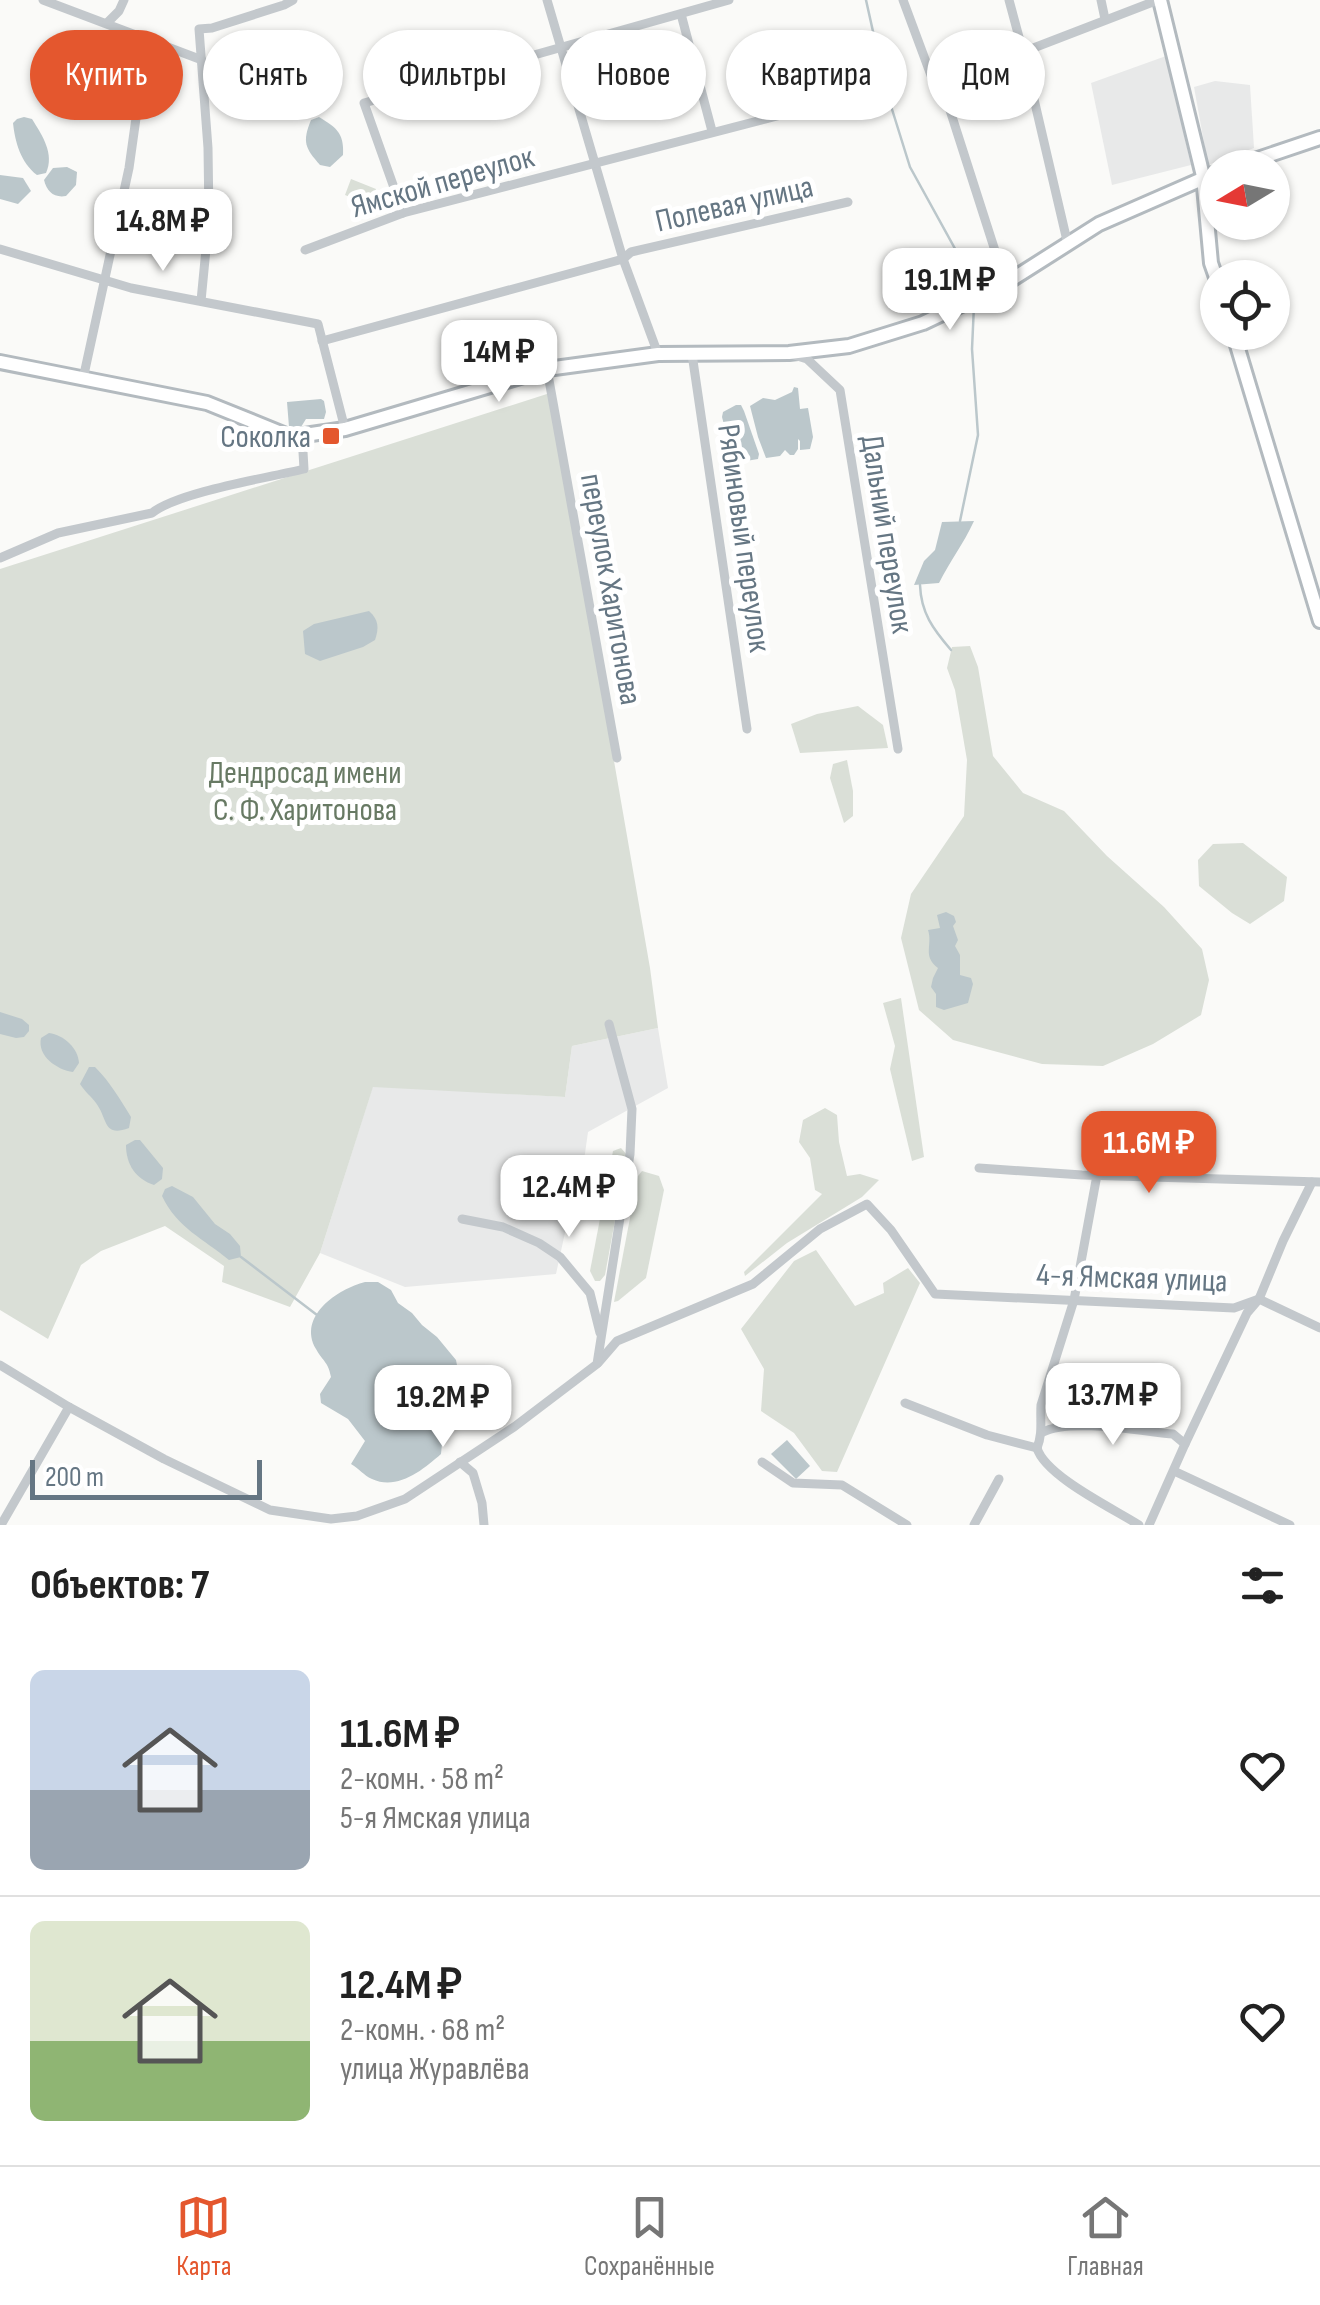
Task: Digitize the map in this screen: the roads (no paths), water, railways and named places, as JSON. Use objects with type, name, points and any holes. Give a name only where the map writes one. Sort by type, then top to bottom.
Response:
[{"type":"street","points":[[42,0],[123,30]]},
{"type":"street","points":[[106,23],[120,11],[124,0]]},
{"type":"street","points":[[201,301],[209,218],[208,148],[198,28],[212,28],[293,0]]},
{"type":"street","points":[[546,0],[594,164],[658,354]]},
{"type":"street","points":[[403,213],[364,103],[729,0]]},
{"type":"street","points":[[903,0],[927,65]]},
{"type":"street","points":[[1009,0],[1017,30]]},
{"type":"street","points":[[1101,0],[1106,19]]},
{"type":"street","points":[[1045,43],[1159,0],[1203,150]]},
{"type":"street","points":[[681,14],[712,132]]},
{"type":"street","points":[[183,53],[202,60]]},
{"type":"street","points":[[83,379],[136,120]]},
{"type":"street","name":"Ямской переулок","points":[[305,250],[403,213],[761,120]]},
{"type":"street","points":[[953,120],[998,260],[1009,281]]},
{"type":"street","points":[[1039,120],[1068,245]]},
{"type":"street","points":[[1284,150],[1320,138]]},
{"type":"street","points":[[0,362],[207,403],[291,437],[302,436],[345,429],[547,369],[658,354],[789,353],[849,346],[923,322],[972,299],[1009,281],[1100,224],[1200,179]]},
{"type":"street","name":"Полевая улица","points":[[322,341],[627,256],[848,202]]},
{"type":"street","points":[[0,250],[104,281],[318,324],[345,429]]},
{"type":"street","points":[[1237,350],[1320,621]]},
{"type":"street","name":"Дальний переулок","points":[[789,353],[807,360],[840,390],[898,750]]},
{"type":"street","name":"Рябиновый переулок","points":[[692,354],[747,728]]},
{"type":"street","name":"переулок Харитонова","points":[[547,369],[617,758]]},
{"type":"street","points":[[0,558],[58,533],[152,512],[162,505],[304,469],[302,436]]},
{"type":"street","points":[[0,1365],[164,1459],[270,1510],[322,1520],[358,1516],[405,1499],[514,1427],[597,1364],[632,1123],[632,1108],[609,1024]]},
{"type":"street","points":[[979,1168],[1316,1182],[1283,1241],[1259,1299],[1247,1312],[1149,1525]]},
{"type":"street","points":[[1097,1175],[1074,1300],[1041,1405],[1043,1432],[1037,1448],[1056,1474],[1139,1525]]},
{"type":"street","name":"4-я Ямская улица","points":[[597,1364],[618,1341],[753,1284],[820,1229],[867,1204],[891,1230],[935,1294],[1234,1308],[1259,1299],[1320,1328]]},
{"type":"street","points":[[462,1219],[502,1226],[560,1256],[590,1293],[602,1341]]},
{"type":"street","points":[[906,1402],[987,1435],[1037,1448]]},
{"type":"street","points":[[1,1525],[69,1406]]},
{"type":"street","points":[[1043,1432],[1057,1426],[1076,1426],[1173,1434],[1185,1444]]},
{"type":"street","points":[[460,1462],[473,1474],[484,1525]]},
{"type":"street","points":[[762,1462],[793,1483],[842,1484],[908,1525]]},
{"type":"street","points":[[1174,1471],[1290,1525]]},
{"type":"street","points":[[974,1525],[999,1480]]},
{"type":"waterway","points":[[866,0],[886,90],[910,167],[964,265],[971,292]]},
{"type":"waterway","points":[[960,521],[978,435],[972,349],[974,305]]},
{"type":"waterway","points":[[920,585],[929,620],[951,650]]},
{"type":"waterway","points":[[241,1257],[317,1315]]},
{"type":"place","name":"Соколка","points":[[331,436]]},
{"type":"park label","name":"Дендросад имени С. Ф. Харитонова","points":[[305,790]]}]
